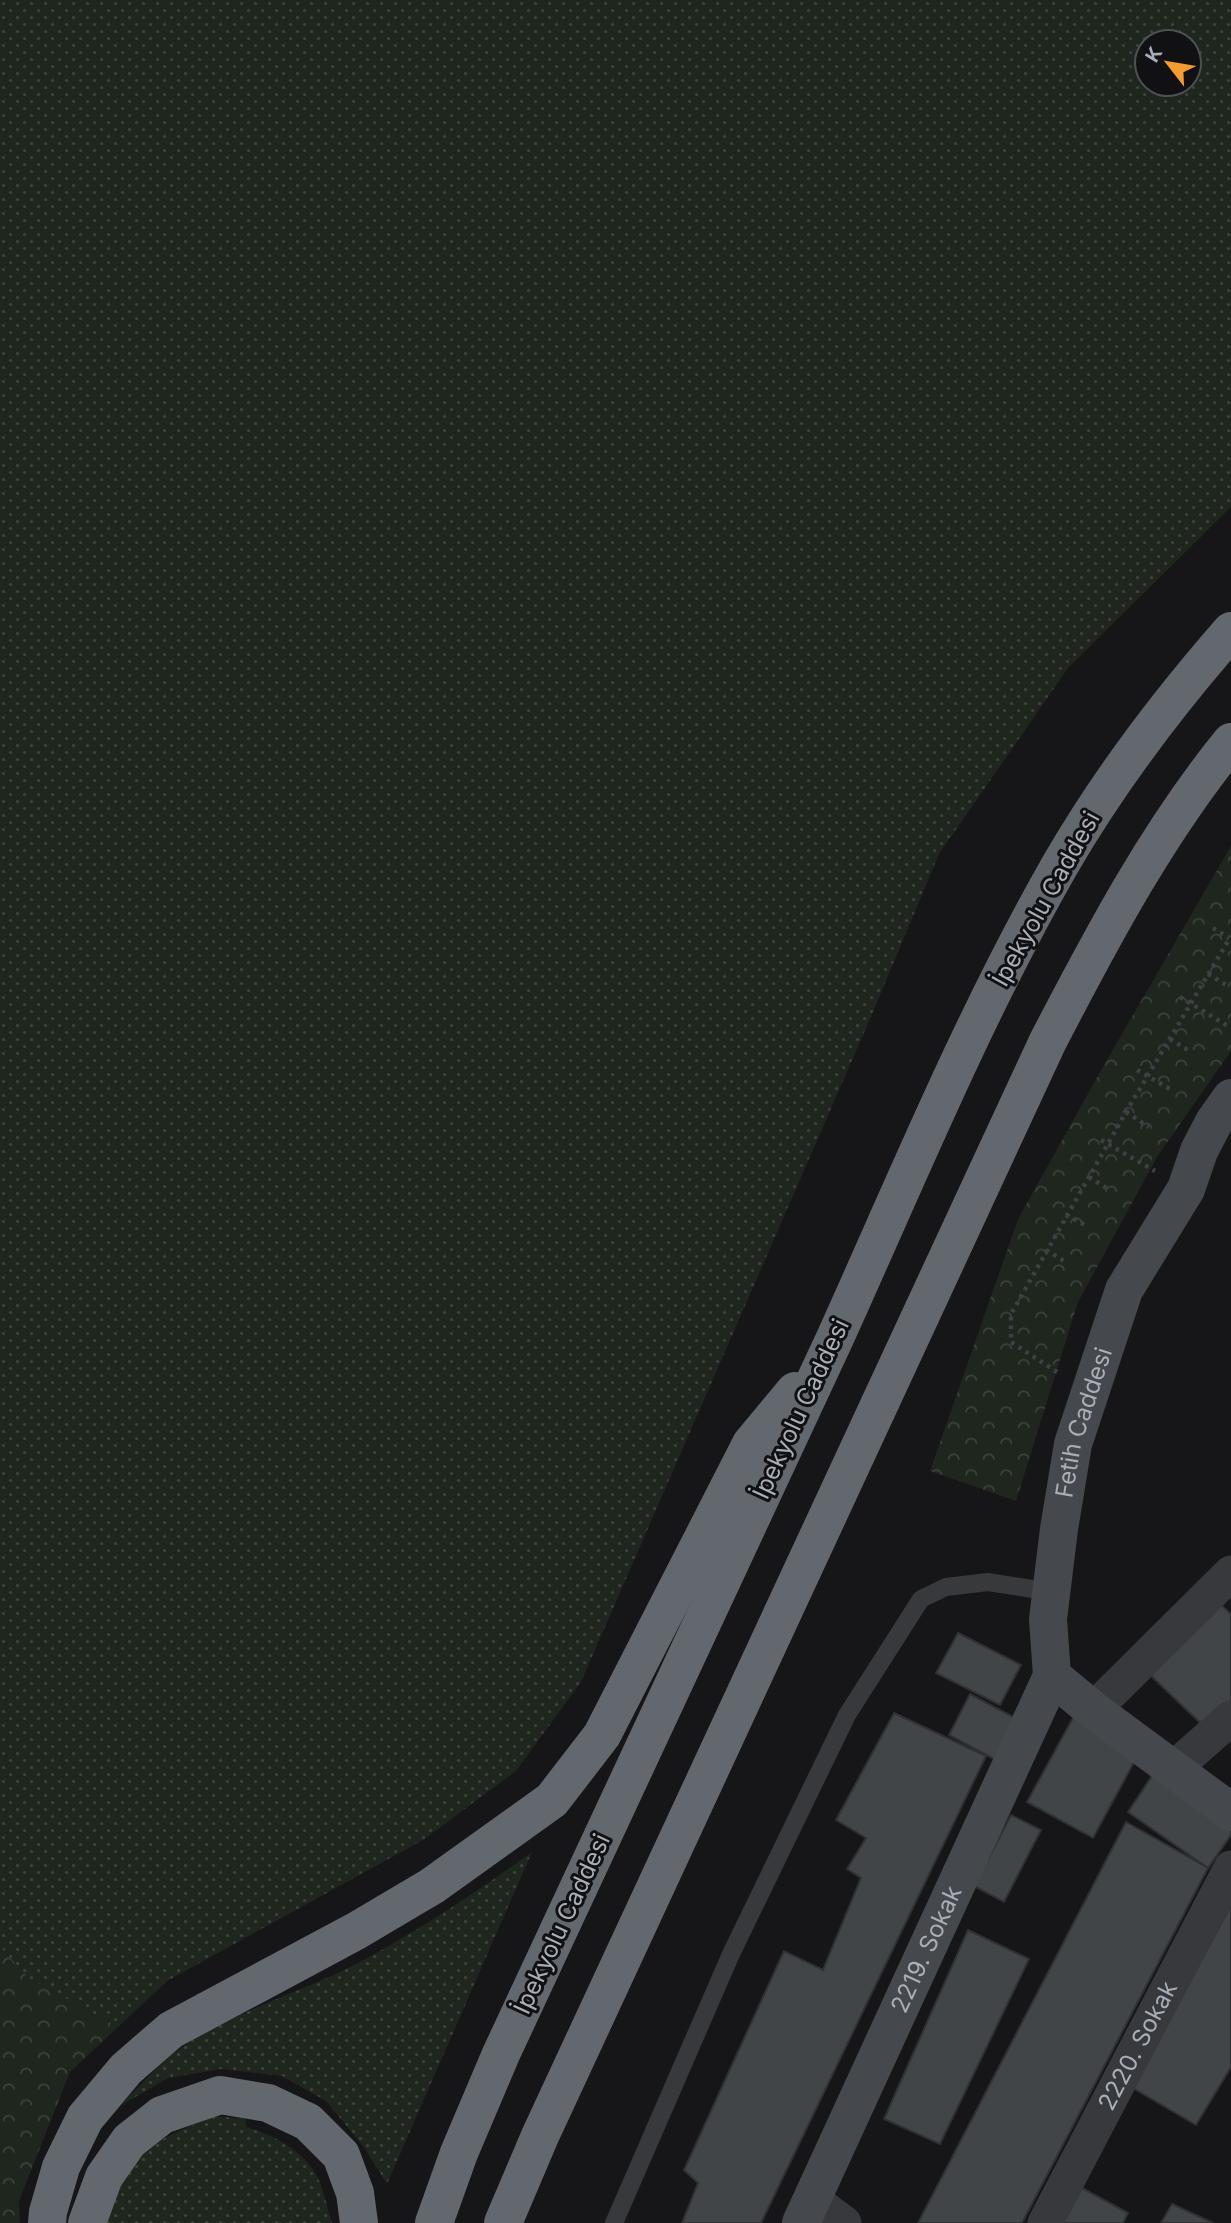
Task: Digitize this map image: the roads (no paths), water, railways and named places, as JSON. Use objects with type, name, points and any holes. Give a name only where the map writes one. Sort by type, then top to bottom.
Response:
[{"type":"highway","name":"İpekyolu Caddesi","points":[[434,2223],[459,2154],[501,2054],[834,1339],[947,1088],[1017,944],[1062,862],[1118,776],[1164,712],[1231,631]]},
{"type":"highway","points":[[503,2223],[540,2136],[1048,1041],[1138,874],[1169,824],[1231,742]]},
{"type":"highway","points":[[47,2223],[61,2167],[85,2118],[126,2069],[171,2030],[356,1931],[432,1886],[552,1800],[601,1735],[635,1674],[751,1444],[834,1339]]},
{"type":"highway","points":[[87,2223],[104,2177],[129,2141],[162,2115],[220,2095],[268,2103],[308,2122],[341,2155],[355,2193],[359,2223]]},
{"type":"main road","name":"Fetih Caddesi","points":[[1052,1676],[1048,1619],[1051,1592],[1073,1444],[1089,1392],[1124,1290],[1186,1189],[1199,1151],[1214,1122],[1231,1098]]},
{"type":"main road","name":"Fetih Caddesi","points":[[1186,1189],[1231,1143]]},
{"type":"main road","points":[[1052,1676],[1093,1710],[1231,1812]]},
{"type":"main road","name":"2219. Sokak","points":[[807,2211],[1052,1676]]},
{"type":"street","points":[[1093,1710],[1231,1573]]},
{"type":"street","points":[[1172,1770],[1231,1718]]},
{"type":"street","name":"2220. Sokak","points":[[1045,2223],[1231,1868]]},
{"type":"street","points":[[807,2211],[844,2223]]},
{"type":"lane","points":[[614,2223],[731,1954],[847,1715],[921,1598],[946,1587],[988,1582],[1051,1592]]}]
